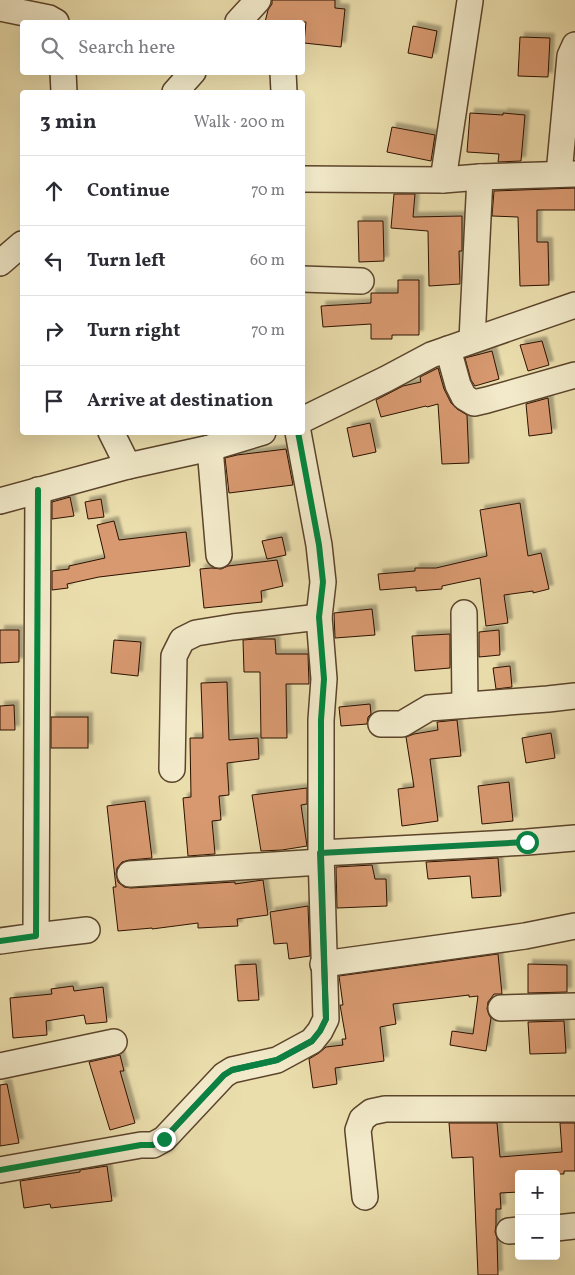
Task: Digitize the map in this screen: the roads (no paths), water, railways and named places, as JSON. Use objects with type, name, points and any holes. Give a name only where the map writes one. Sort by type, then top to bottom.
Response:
[{"type":"street","points":[[444,180],[470,1]]},
{"type":"street","points":[[0,8],[52,20]]},
{"type":"street","points":[[305,179],[444,180],[567,174],[570,56],[575,44]]},
{"type":"street","points":[[63,75],[64,90]]},
{"type":"street","points":[[177,90],[190,75]]},
{"type":"street","points":[[283,75],[284,90]]},
{"type":"street","points":[[472,340],[480,177]]},
{"type":"street","points":[[0,263],[20,249]]},
{"type":"street","points":[[305,279],[361,281]]},
{"type":"street","points":[[305,419],[431,355],[575,305]]},
{"type":"street","points":[[448,349],[458,385],[464,397],[474,403],[575,375]]},
{"type":"street","points":[[112,435],[128,466]]},
{"type":"street","points":[[0,501],[128,466],[210,448],[253,435]]},
{"type":"street","points":[[0,1170],[141,1145],[153,1145],[164,1139],[224,1075],[232,1070],[277,1060],[312,1041],[326,1019],[321,857],[321,720],[324,679],[319,617],[324,582],[299,435]]},
{"type":"street","points":[[210,448],[219,556]]},
{"type":"street","points":[[36,936],[38,490]]},
{"type":"street","points":[[464,613],[465,705]]},
{"type":"street","points":[[172,769],[174,656],[182,640],[196,633],[319,617]]},
{"type":"street","points":[[381,724],[402,724],[429,708],[575,696]]},
{"type":"street","points":[[130,874],[321,857],[575,838]]},
{"type":"street","points":[[323,964],[525,936],[575,926]]},
{"type":"street","points":[[0,941],[87,930]]},
{"type":"street","points":[[501,1008],[575,1006]]},
{"type":"street","points":[[0,1066],[114,1042]]},
{"type":"street","points":[[365,1197],[358,1130],[362,1119],[371,1112],[386,1109],[575,1109]]},
{"type":"street","points":[[560,1228],[575,1226]]}]
